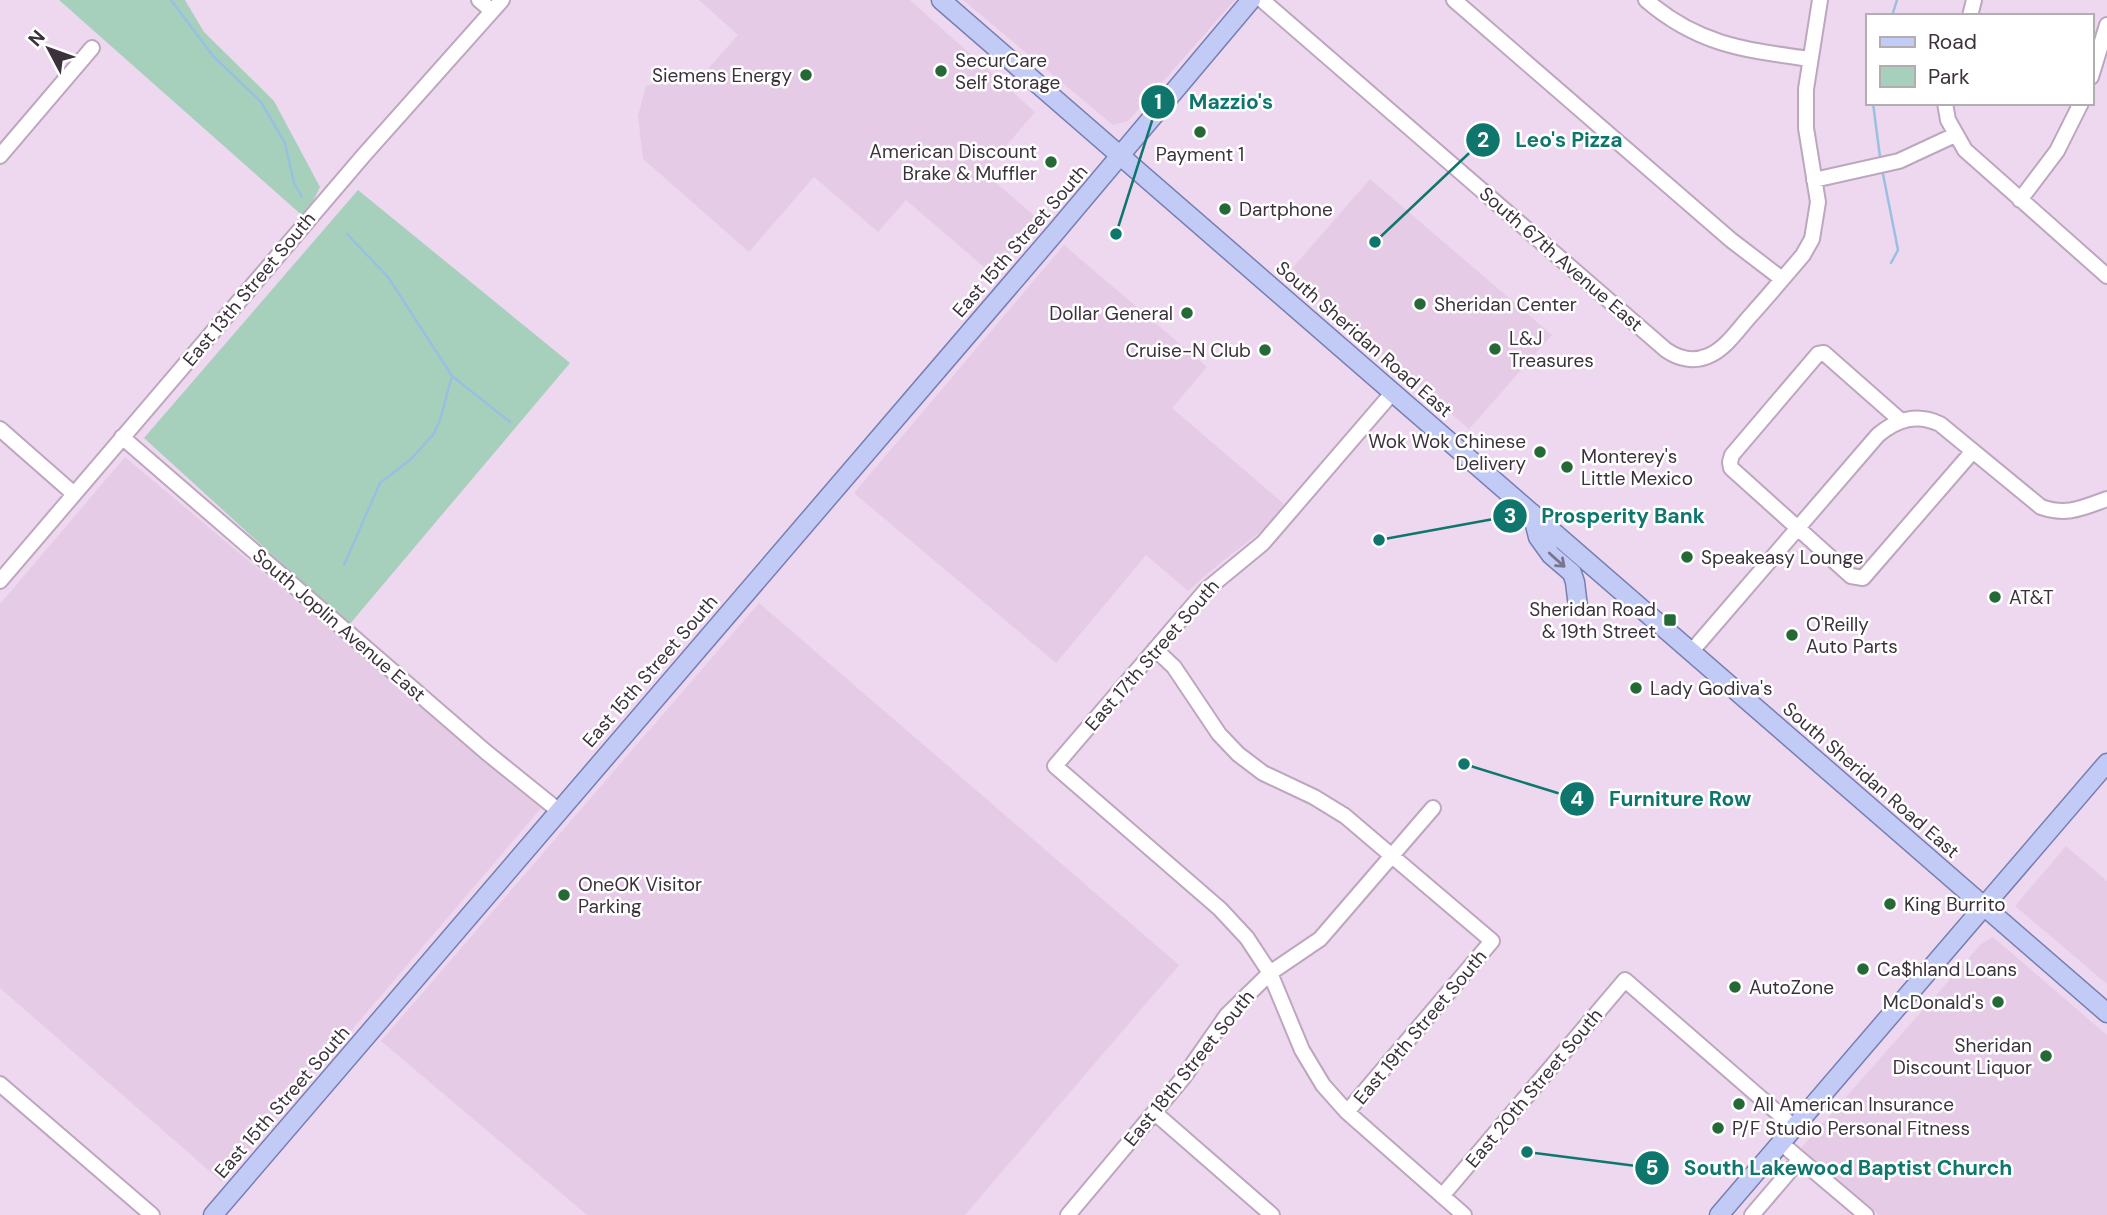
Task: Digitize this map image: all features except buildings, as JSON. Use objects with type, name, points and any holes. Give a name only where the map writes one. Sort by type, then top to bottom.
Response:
[{"type":"main road","name":"South Sheridan Road East","points":[[941,0],[2107,1013]]},
{"type":"main road","name":"East 15th Street South","points":[[213,1215],[1121,156],[1251,0]]},
{"type":"main road","points":[[1532,513],[1538,537],[1551,555],[1572,573],[1576,582],[1578,607]]},
{"type":"main road","points":[[1719,1215],[2107,763]]},
{"type":"street","points":[[478,0],[497,6]]},
{"type":"street","name":"South 67th Avenue East","points":[[1262,0],[1672,354],[1689,359],[1710,355],[1727,343],[1782,279]]},
{"type":"street","points":[[1454,0],[1731,240],[1782,279],[1803,255],[1812,239],[1818,202],[1806,128],[1806,89],[1820,0]]},
{"type":"street","points":[[1646,0],[1668,18],[1726,45],[1749,51],[1810,59]]},
{"type":"street","name":"East 13th Street South","points":[[0,582],[364,155],[497,6]]},
{"type":"street","points":[[2093,70],[2107,25]]},
{"type":"street","points":[[0,156],[92,48]]},
{"type":"street","points":[[1945,105],[1948,120],[1965,150],[2107,276]]},
{"type":"street","points":[[2020,200],[2053,158],[2080,105]]},
{"type":"street","points":[[1814,180],[1899,161],[1955,135]]},
{"type":"street","points":[[1900,420],[1824,353],[1818,355],[1732,455],[1731,468],[1851,576],[1863,578],[1973,451]]},
{"type":"street","name":"East 17th Street South","points":[[1270,973],[1247,938],[1220,909],[1055,766],[1206,590],[1263,542],[1393,392]]},
{"type":"street","points":[[1691,652],[1878,435],[1900,420],[1916,418],[1940,424],[2040,507],[2064,512],[2107,499]]},
{"type":"street","points":[[0,429],[74,494]]},
{"type":"street","name":"South Joplin Avenue East","points":[[122,437],[486,752],[559,811]]},
{"type":"street","points":[[1156,649],[1180,674],[1219,734],[1238,754],[1264,773],[1314,797],[1345,816],[1393,855]]},
{"type":"street","name":"East 18th Street South","points":[[1074,1213],[1183,1078],[1227,1015],[1270,973],[1320,939],[1433,808]]},
{"type":"street","name":"East 19th Street South","points":[[1347,1112],[1492,941],[1393,855]]},
{"type":"street","points":[[1270,973],[1302,1050],[1323,1085],[1347,1112],[1464,1215]]},
{"type":"street","name":"East 20th Street South","points":[[1442,1196],[1625,980],[1794,1127]]},
{"type":"street","points":[[0,1084],[152,1215]]},
{"type":"street","points":[[1155,1113],[1272,1215]]},
{"type":"street","points":[[1781,1143],[1866,1215]]},
{"type":"street","points":[[1752,1215],[1800,1159]]},
{"type":"shaded area","points":[[699,0],[910,0],[1035,112],[984,172],[1039,220],[992,274],[906,200],[878,232],[814,177],[749,252],[643,159],[638,116],[646,86],[707,70],[738,35]]},
{"type":"shaded area","points":[[963,0],[1235,0],[1128,121],[1113,125]]},
{"type":"shaded area","name":"Sheridan Center","points":[[1370,179],[1552,335],[1469,429],[1288,273]]},
{"type":"shaded area","points":[[1064,245],[1207,367],[1172,408],[1284,504],[1263,530],[1188,591],[1146,555],[1056,663],[854,493]]},
{"type":"shaded area","points":[[125,457],[542,807],[222,1182],[0,988],[0,604]]},
{"type":"shaded area","points":[[759,603],[1179,965],[965,1215],[587,1215],[381,1041]]},
{"type":"shaded area","points":[[2066,846],[2107,881],[2107,984],[2015,906]]},
{"type":"shaded area","points":[[1993,937],[2107,1035],[2107,1215],[1879,1215],[1801,1148],[1981,944]]},
{"type":"green space","points":[[59,0],[185,0],[204,32],[274,101],[320,187],[305,218]]},
{"type":"green space","points":[[358,190],[570,363],[349,625],[144,438]]},
{"type":"waterway","points":[[171,0],[213,56],[261,102],[285,143],[294,183],[302,197]]},
{"type":"waterway","points":[[1893,14],[1897,0]]},
{"type":"waterway","points":[[1873,105],[1880,157]]},
{"type":"waterway","points":[[1883,174],[1898,250],[1891,263]]},
{"type":"waterway","points":[[347,234],[388,277],[452,376],[510,422]]},
{"type":"waterway","points":[[344,565],[380,483],[411,459],[433,435],[452,376]]},
{"type":"place","name":"SecurCare Self Storage","points":[[941,71]]},
{"type":"place","name":"Siemens Energy","points":[[806,75]]},
{"type":"place","name":"Payment 1","points":[[1200,132]]},
{"type":"place","name":"American Discount Brake & Muffler","points":[[1051,162]]},
{"type":"place","name":"Dartphone","points":[[1225,209]]},
{"type":"place","name":"Mazzio's","points":[[1116,234]]},
{"type":"place","name":"Leo's Pizza","points":[[1375,242]]},
{"type":"place","name":"Sheridan Center","points":[[1420,304]]},
{"type":"place","name":"Dollar General","points":[[1187,313]]},
{"type":"place","name":"L&J Treasures","points":[[1495,349]]},
{"type":"place","name":"Cruise-N Club","points":[[1265,350]]},
{"type":"place","name":"Wok Wok Chinese Delivery","points":[[1540,452]]},
{"type":"place","name":"Monterey's Little Mexico","points":[[1567,467]]},
{"type":"place","name":"Prosperity Bank","points":[[1379,540]]},
{"type":"place","name":"Speakeasy Lounge","points":[[1687,557]]},
{"type":"place","name":"AT&T","points":[[1995,597]]},
{"type":"place","name":"Sheridan Road & 19th Street","points":[[1670,620]]},
{"type":"place","name":"O'Reilly Auto Parts","points":[[1792,635]]},
{"type":"place","name":"Lady Godiva's","points":[[1636,688]]},
{"type":"place","name":"Furniture Row","points":[[1464,764]]},
{"type":"place","name":"OneOK Visitor Parking","points":[[564,895]]},
{"type":"place","name":"King Burrito","points":[[1890,904]]},
{"type":"place","name":"Ca$hland Loans","points":[[1863,969]]},
{"type":"place","name":"AutoZone","points":[[1735,987]]},
{"type":"place","name":"McDonald's","points":[[1998,1002]]},
{"type":"place","name":"Sheridan Discount Liquor","points":[[2046,1056]]},
{"type":"place","name":"All American Insurance","points":[[1739,1104]]},
{"type":"place","name":"P/F Studio Personal Fitness","points":[[1718,1128]]},
{"type":"place","name":"South Lakewood Baptist Church","points":[[1527,1152]]}]
